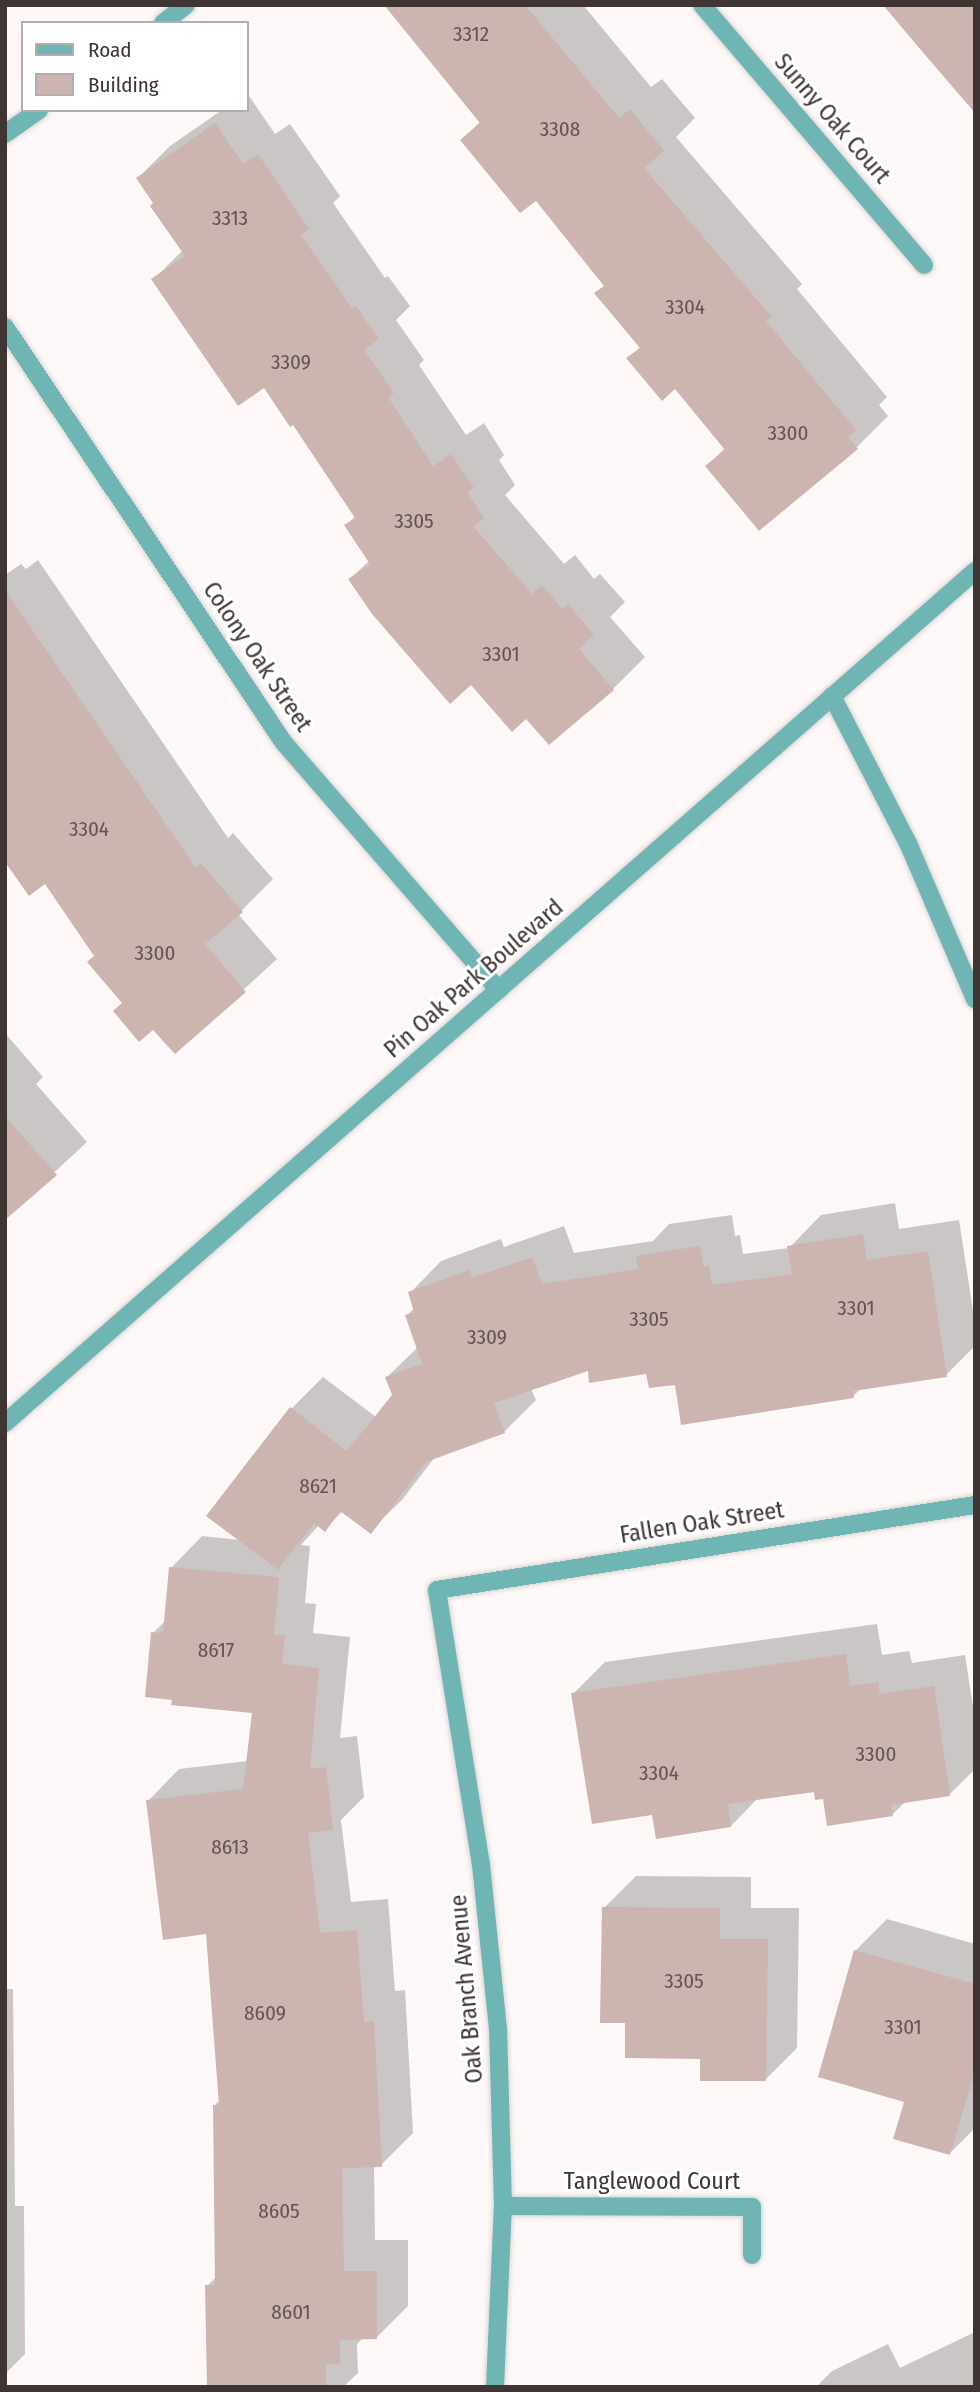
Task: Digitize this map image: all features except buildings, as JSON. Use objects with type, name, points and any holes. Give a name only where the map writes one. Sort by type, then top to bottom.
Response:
[{"type":"street","points":[[166,21],[186,5]]},
{"type":"street","name":"Sunny Oak Court","points":[[702,5],[924,265]]},
{"type":"street","points":[[5,134],[36,112]]},
{"type":"street","name":"Colony Oak Street","points":[[5,327],[284,743],[499,990]]},
{"type":"street","name":"Pin Oak Park Boulevard","points":[[5,1423],[975,571]]},
{"type":"street","points":[[832,696],[908,843],[975,999]]},
{"type":"street","name":"Fallen Oak Street","points":[[437,1590],[975,1505]]},
{"type":"street","name":"Oak Branch Avenue","points":[[437,1590],[484,1892],[498,2029],[503,2206],[495,2387]]},
{"type":"street","name":"Tanglewood Court","points":[[503,2206],[752,2207],[752,2255]]}]
